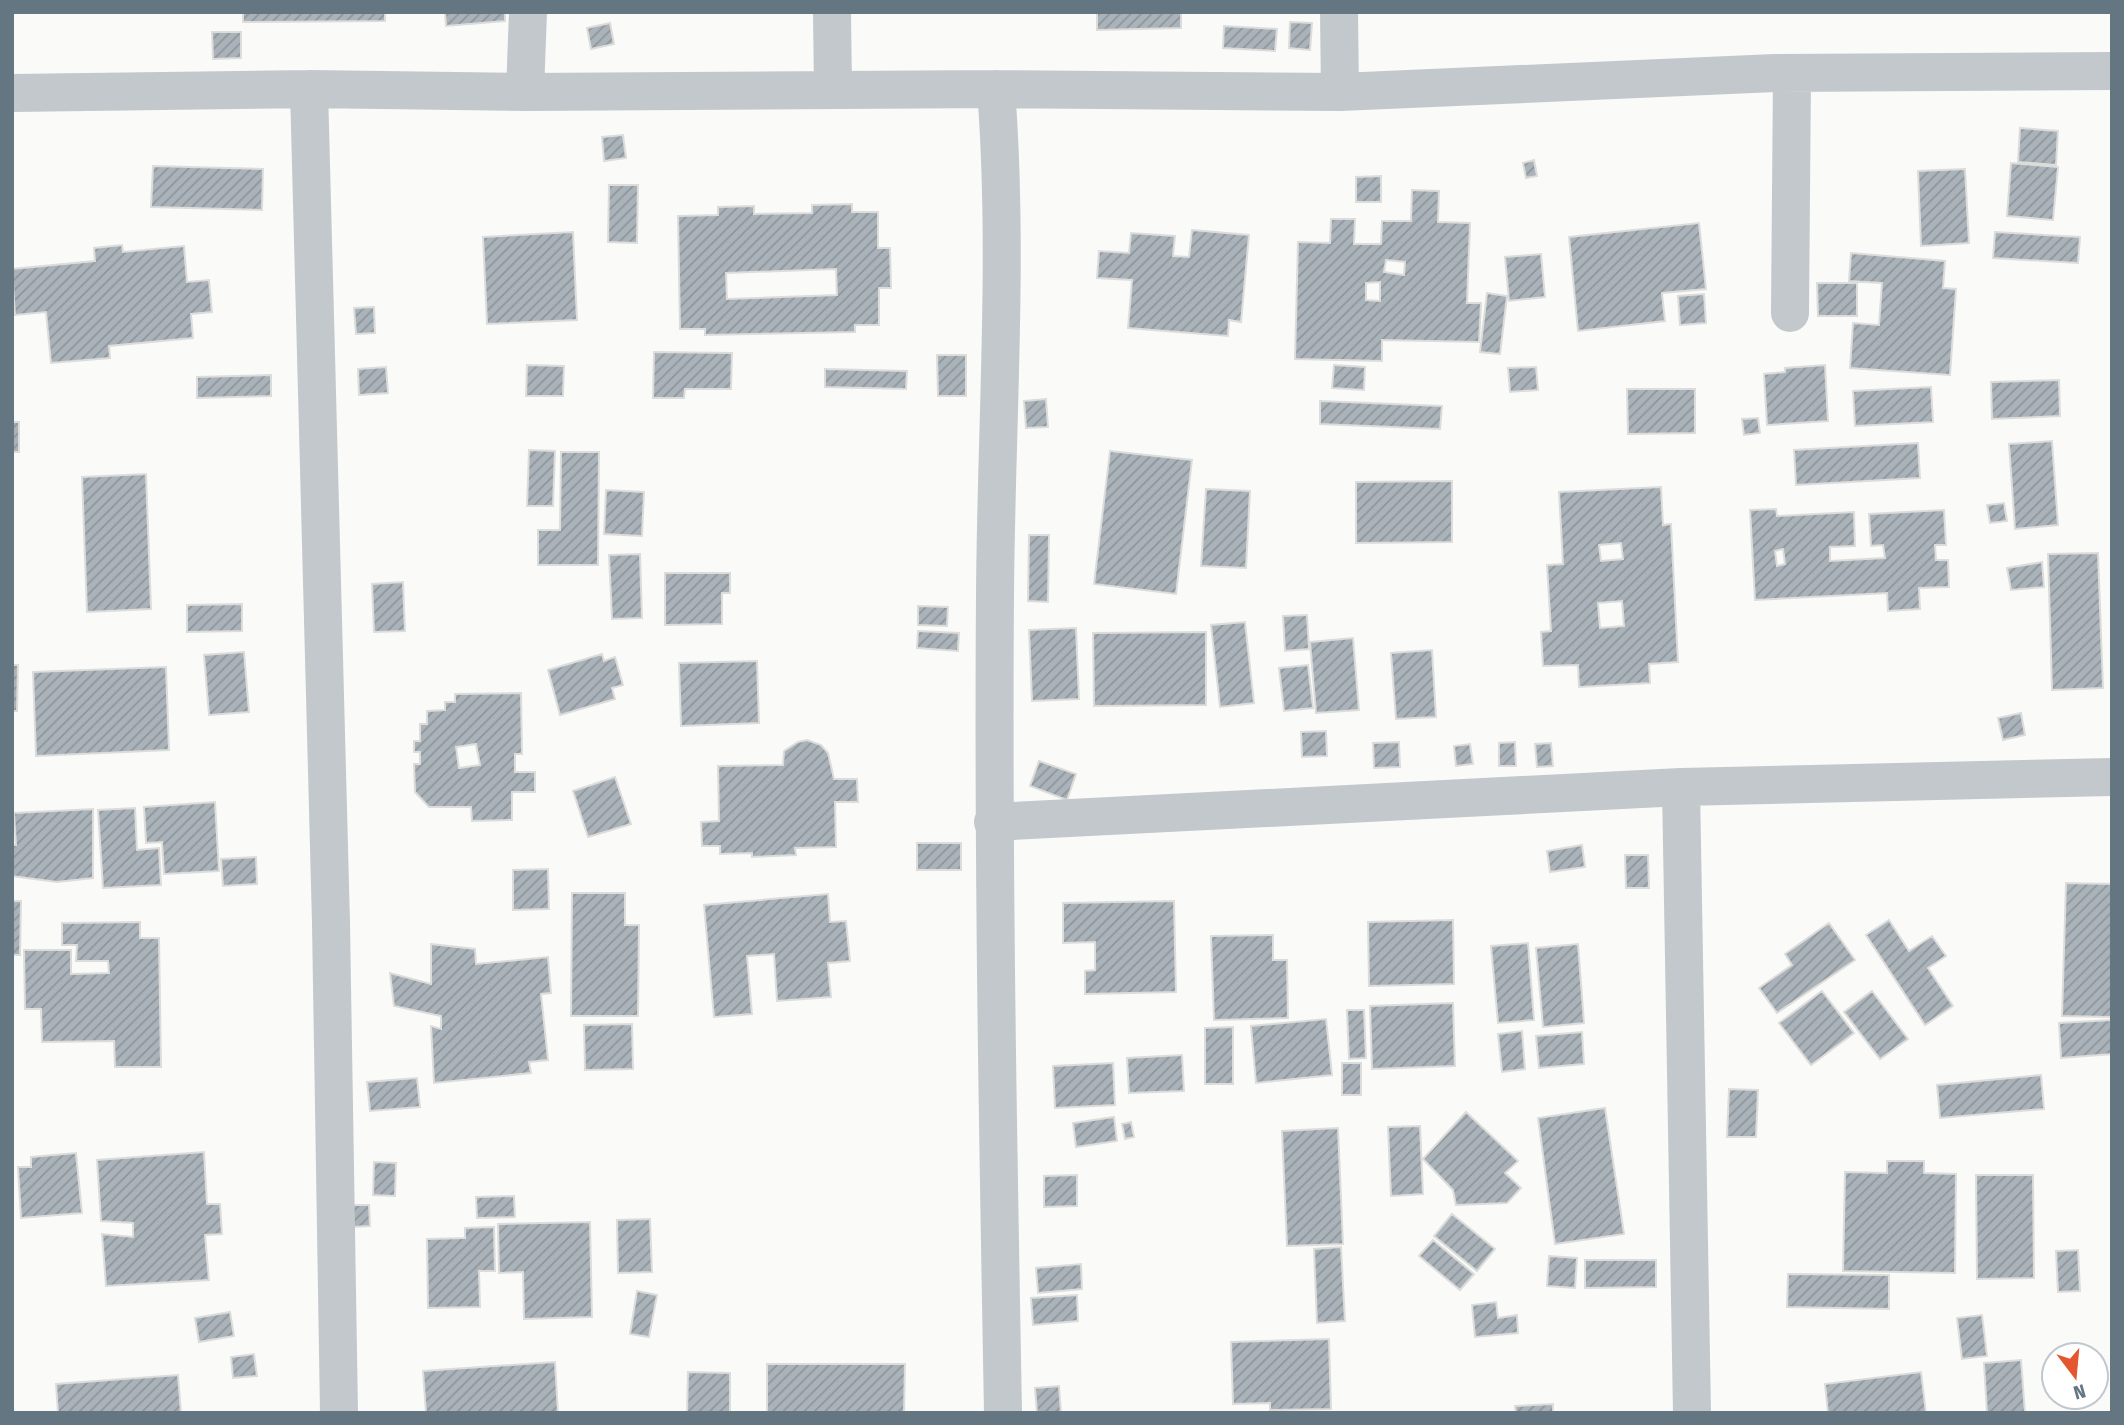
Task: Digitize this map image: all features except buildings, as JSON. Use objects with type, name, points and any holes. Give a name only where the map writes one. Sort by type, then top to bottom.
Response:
[{"type":"street","points":[[525,92],[528,12]]},
{"type":"street","points":[[832,12],[833,90]]},
{"type":"street","points":[[1339,12],[1340,92]]},
{"type":"street","points":[[12,93],[309,89],[525,92],[996,89],[1340,92],[1792,73],[2112,71]]},
{"type":"street","points":[[1790,313],[1792,73]]},
{"type":"street","points":[[309,89],[331,923],[339,1413]]},
{"type":"street","points":[[996,89],[1003,186],[995,531],[993,822],[1003,1413]]},
{"type":"street","points":[[993,822],[1681,787],[2112,776]]},
{"type":"street","points":[[1681,787],[1692,1413]]}]
